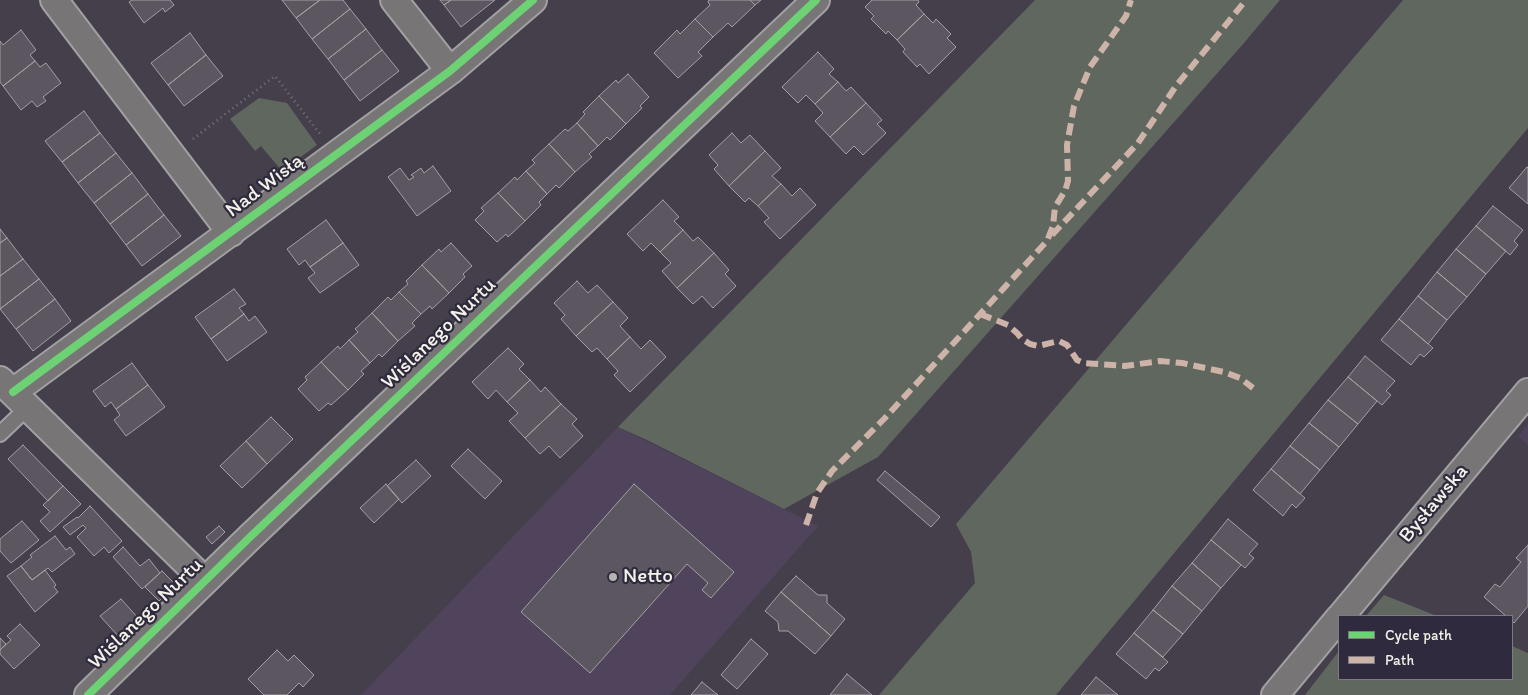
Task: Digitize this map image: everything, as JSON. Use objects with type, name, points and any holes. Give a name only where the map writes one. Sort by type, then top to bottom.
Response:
[{"type":"street","points":[[54,0],[231,234]]},
{"type":"street","points":[[394,0],[450,71]]},
{"type":"street","name":"Nad Wisłą","points":[[13,393],[450,71],[532,0]]},
{"type":"street","name":"Wiślanego Nurtu","points":[[88,695],[205,581],[816,0]]},
{"type":"street","name":"Bysławska","points":[[1342,615],[1528,392]]},
{"type":"street","points":[[13,393],[205,581]]},
{"type":"street","name":"Bysławska","points":[[1275,695],[1338,619]]},
{"type":"lane","points":[[0,434],[13,393]]},
{"type":"path","points":[[171,155],[275,76],[315,128]]},
{"type":"shaded area","points":[[1035,0],[1280,0],[878,457],[784,509],[618,427]]},
{"type":"shaded area","points":[[1403,0],[1528,0],[1528,128],[1056,695],[879,695],[975,583],[971,552],[956,524]]},
{"type":"shaded area","points":[[259,98],[287,103],[317,145],[282,171],[261,146],[255,151],[230,119]]},
{"type":"shaded area","points":[[1528,424],[1528,445],[1518,436]]},
{"type":"shaded area","points":[[618,427],[818,526],[670,695],[361,695]]},
{"type":"shaded area","points":[[1384,595],[1434,615],[1367,615]]},
{"type":"shaded area","points":[[1513,646],[1528,653],[1528,695],[1305,695],[1338,652],[1338,680],[1513,680]]},
{"type":"building","points":[[132,0],[170,0],[174,5],[165,12],[163,8],[144,23],[129,2]]},
{"type":"building","points":[[282,0],[320,0],[296,18]]},
{"type":"building","points":[[320,0],[343,0],[350,9],[312,39],[296,18]]},
{"type":"building","points":[[440,0],[451,0],[444,5]]},
{"type":"building","points":[[451,0],[495,0],[461,27],[444,5]]},
{"type":"building","points":[[709,0],[750,0],[755,5],[732,27],[728,23],[713,37],[695,19],[710,5]]},
{"type":"building","points":[[750,0],[761,0],[755,5]]},
{"type":"building","points":[[872,0],[918,0],[919,2],[916,5],[924,14],[897,40],[888,31],[886,34],[871,19],[874,16],[865,7]]},
{"type":"building","points":[[350,9],[366,29],[328,59],[312,39]]},
{"type":"building","points":[[924,14],[933,23],[936,19],[951,34],[947,38],[956,47],[929,74],[920,64],[917,67],[903,52],[905,49],[897,40]]},
{"type":"building","points":[[695,19],[713,37],[698,52],[702,56],[678,78],[654,53],[677,30],[680,34]]},
{"type":"building","points":[[366,29],[382,50],[344,80],[328,59]]},
{"type":"building","points":[[21,30],[36,50],[30,55],[35,61],[3,86],[0,82],[0,41],[3,45]]},
{"type":"building","points":[[190,33],[206,55],[168,85],[151,63]]},
{"type":"building","points":[[382,50],[399,71],[360,101],[344,80]]},
{"type":"building","points":[[818,52],[834,69],[829,74],[838,82],[815,104],[806,95],[798,103],[782,87]]},
{"type":"building","points":[[206,55],[223,76],[184,106],[168,85]]},
{"type":"building","points":[[35,61],[40,67],[46,63],[61,83],[43,97],[46,101],[37,107],[32,101],[21,110],[3,86]]},
{"type":"building","points":[[628,74],[649,97],[640,106],[642,108],[626,124],[599,96],[616,80],[618,83]]},
{"type":"building","points":[[838,82],[846,91],[851,87],[866,103],[830,137],[815,121],[823,113],[815,104]]},
{"type":"building","points":[[599,96],[626,124],[610,140],[607,137],[598,146],[577,123],[585,114],[583,112]]},
{"type":"building","points":[[866,103],[882,120],[877,124],[886,133],[863,155],[854,146],[846,154],[830,137]]},
{"type":"building","points":[[84,111],[100,133],[62,162],[45,141]]},
{"type":"building","points":[[577,123],[598,146],[589,154],[592,157],[575,172],[549,144],[565,129],[568,131]]},
{"type":"building","points":[[100,133],[116,153],[78,183],[62,162]]},
{"type":"building","points":[[732,133],[741,143],[750,135],[765,151],[729,186],[714,169],[718,165],[709,155]]},
{"type":"building","points":[[549,144],[575,172],[559,188],[556,185],[547,194],[526,171],[535,163],[532,160]]},
{"type":"building","points":[[765,151],[781,168],[772,176],[781,184],[758,206],[749,198],[745,202],[729,186]]},
{"type":"building","points":[[116,153],[132,173],[94,203],[78,183]]},
{"type":"building","points":[[433,166],[451,191],[417,216],[388,177],[400,168],[409,180],[414,177],[411,175],[421,168],[424,173]]},
{"type":"building","points":[[1528,168],[1528,204],[1509,188]]},
{"type":"building","points":[[526,171],[547,194],[539,202],[541,205],[525,221],[498,193],[515,177],[517,180]]},
{"type":"building","points":[[132,173],[148,194],[110,224],[94,203]]},
{"type":"building","points":[[781,184],[792,196],[800,188],[816,205],[780,239],[764,222],[769,218],[758,206]]},
{"type":"building","points":[[498,193],[525,221],[508,237],[506,234],[497,242],[475,220],[484,211],[481,208]]},
{"type":"building","points":[[148,194],[164,215],[126,245],[110,224]]},
{"type":"building","points":[[663,200],[679,217],[674,221],[683,230],[660,252],[651,243],[643,251],[627,234]]},
{"type":"building","points":[[1493,206],[1523,230],[1514,241],[1518,245],[1510,255],[1476,226]]},
{"type":"building","points":[[164,215],[181,236],[142,266],[126,245]]},
{"type":"building","points":[[326,220],[343,243],[310,267],[305,260],[299,265],[287,249]]},
{"type":"building","points":[[1476,226],[1506,251],[1486,274],[1456,249]]},
{"type":"building","points":[[0,229],[7,238],[0,243]]},
{"type":"building","points":[[683,230],[693,241],[698,237],[714,253],[677,288],[662,271],[671,263],[660,252]]},
{"type":"building","points":[[7,238],[23,259],[0,276],[0,243]]},
{"type":"building","points":[[343,243],[359,265],[320,293],[308,278],[315,273],[310,267]]},
{"type":"building","points":[[451,243],[472,266],[463,274],[465,277],[449,293],[422,265],[439,249],[441,252]]},
{"type":"building","points":[[1456,249],[1486,274],[1467,297],[1437,272]]},
{"type":"building","points":[[714,253],[729,270],[725,274],[736,286],[713,308],[702,296],[693,304],[677,288]]},
{"type":"building","points":[[23,259],[39,279],[0,309],[0,276]]},
{"type":"building","points":[[422,265],[449,293],[432,309],[430,306],[421,314],[399,292],[408,284],[406,281]]},
{"type":"building","points":[[1437,272],[1467,297],[1447,320],[1418,296]]},
{"type":"building","points":[[39,279],[55,299],[16,329],[0,309]]},
{"type":"building","points":[[577,281],[588,293],[597,285],[613,302],[576,336],[561,319],[565,315],[554,303]]},
{"type":"building","points":[[234,289],[246,304],[239,308],[244,314],[211,339],[195,317]]},
{"type":"building","points":[[399,292],[421,314],[412,323],[415,326],[398,341],[372,313],[388,297],[391,300]]},
{"type":"building","points":[[1418,296],[1447,320],[1428,344],[1399,319]]},
{"type":"building","points":[[55,299],[71,321],[33,351],[16,329]]},
{"type":"building","points":[[613,302],[628,318],[620,326],[630,337],[607,359],[597,348],[592,352],[576,336]]},
{"type":"building","points":[[372,313],[398,341],[382,357],[379,354],[370,363],[349,340],[358,332],[355,329]]},
{"type":"building","points":[[244,314],[249,321],[255,316],[267,332],[227,361],[211,339]]},
{"type":"building","points":[[1399,319],[1433,348],[1424,357],[1420,354],[1411,365],[1381,340]]},
{"type":"building","points":[[630,337],[641,349],[650,340],[666,357],[630,392],[614,375],[618,371],[607,359]]},
{"type":"building","points":[[349,340],[370,363],[361,371],[364,374],[348,390],[321,362],[338,346],[340,349]]},
{"type":"building","points":[[508,348],[524,364],[519,369],[530,380],[507,402],[496,390],[488,399],[472,382]]},
{"type":"building","points":[[1365,356],[1395,381],[1386,391],[1391,395],[1382,405],[1348,377]]},
{"type":"building","points":[[321,362],[348,390],[331,405],[328,403],[319,411],[298,389],[307,380],[305,377]]},
{"type":"building","points":[[132,363],[148,385],[116,409],[111,402],[105,407],[93,391]]},
{"type":"building","points":[[1348,377],[1377,401],[1358,424],[1328,400]]},
{"type":"building","points":[[530,380],[541,392],[545,387],[561,404],[525,438],[509,421],[518,413],[507,402]]},
{"type":"building","points":[[148,385],[165,407],[126,436],[114,420],[120,415],[116,409]]},
{"type":"building","points":[[1328,400],[1358,424],[1339,447],[1309,423]]},
{"type":"building","points":[[561,404],[577,419],[572,424],[583,436],[560,458],[549,446],[540,454],[525,438]]},
{"type":"building","points":[[271,417],[293,439],[267,464],[246,441]]},
{"type":"building","points":[[1309,423],[1339,447],[1320,470],[1290,446]]},
{"type":"building","points":[[246,441],[267,464],[242,488],[220,466]]},
{"type":"building","points":[[23,445],[63,486],[48,501],[8,459]]},
{"type":"building","points":[[1290,446],[1320,470],[1300,494],[1271,469]]},
{"type":"building","points":[[468,449],[502,481],[485,499],[451,466]]},
{"type":"building","points":[[416,460],[431,476],[402,503],[387,486]]},
{"type":"building","points":[[1271,469],[1305,498],[1296,508],[1292,504],[1283,516],[1253,490]]},
{"type":"building","points":[[885,471],[940,517],[931,527],[877,480]]},
{"type":"building","points":[[386,484],[399,499],[374,523],[360,508]]},
{"type":"building","name":"Netto","points":[[634,484],[734,572],[711,598],[702,590],[708,583],[687,564],[590,673],[521,612]]},
{"type":"building","points":[[63,486],[81,504],[50,532],[40,521],[50,512],[43,505]]},
{"type":"building","points":[[90,506],[122,541],[109,553],[104,547],[94,556],[77,537],[86,528],[83,525],[70,535],[63,527],[78,518]]},
{"type":"building","points":[[1228,519],[1258,544],[1249,554],[1254,558],[1245,568],[1211,540]]},
{"type":"building","points":[[22,521],[39,540],[11,563],[0,551],[0,539]]},
{"type":"building","points":[[219,526],[225,532],[212,544],[206,537]]},
{"type":"building","points":[[55,536],[66,550],[70,547],[75,554],[52,572],[48,568],[32,580],[21,566],[32,557],[30,555]]},
{"type":"building","points":[[1211,540],[1241,565],[1221,588],[1192,563]]},
{"type":"building","points":[[1528,545],[1528,606],[1514,623],[1513,615],[1505,615],[1484,597],[1495,584],[1500,587],[1521,562],[1516,558]]},
{"type":"building","points":[[123,547],[140,566],[149,559],[160,573],[142,589],[113,557]]},
{"type":"building","points":[[1192,563],[1221,588],[1202,611],[1172,586]]},
{"type":"building","points":[[21,566],[32,580],[45,570],[56,585],[54,587],[58,592],[35,612],[7,576]]},
{"type":"building","points":[[162,571],[176,585],[159,601],[145,587]]},
{"type":"building","points":[[796,576],[818,595],[827,595],[827,603],[845,619],[831,636],[781,592]]},
{"type":"building","points":[[1172,586],[1202,611],[1183,634],[1153,610]]},
{"type":"building","points":[[781,592],[831,636],[815,654],[788,631],[779,631],[778,622],[765,611]]},
{"type":"building","points":[[121,599],[139,619],[120,638],[100,616]]},
{"type":"building","points":[[1153,610],[1183,634],[1163,657],[1134,633]]},
{"type":"building","points":[[20,624],[40,645],[14,669],[0,654],[0,650],[11,640],[7,636]]},
{"type":"building","points":[[1134,633],[1168,662],[1159,671],[1155,668],[1146,679],[1116,654]]},
{"type":"building","points":[[0,638],[6,644],[0,650]]},
{"type":"building","points":[[751,639],[768,654],[737,689],[721,675]]},
{"type":"building","points":[[277,650],[288,661],[294,655],[314,675],[303,687],[299,683],[287,695],[264,695],[248,679]]},
{"type":"building","points":[[847,674],[872,695],[830,695]]},
{"type":"building","points":[[1096,677],[1118,695],[1081,695]]},
{"type":"building","points":[[702,682],[718,695],[691,695]]},
{"type":"marked path","points":[[806,525],[817,493],[832,471],[885,418],[1047,241],[1053,226],[1055,207],[1065,191],[1068,181],[1067,145],[1074,106],[1090,67],[1126,16],[1131,0]]},
{"type":"marked path","points":[[1052,235],[1138,143],[1176,86],[1246,0]]},
{"type":"marked path","points":[[980,314],[1008,325],[1030,344],[1038,346],[1059,341],[1067,345],[1077,360],[1084,363],[1125,366],[1160,361],[1182,363],[1224,372],[1240,378],[1253,388]]},
{"type":"cycle path","points":[[13,392],[450,71],[533,0]]},
{"type":"cycle path","points":[[88,695],[249,538],[816,0]]},
{"type":"place","name":"Netto","points":[[613,577]]}]
